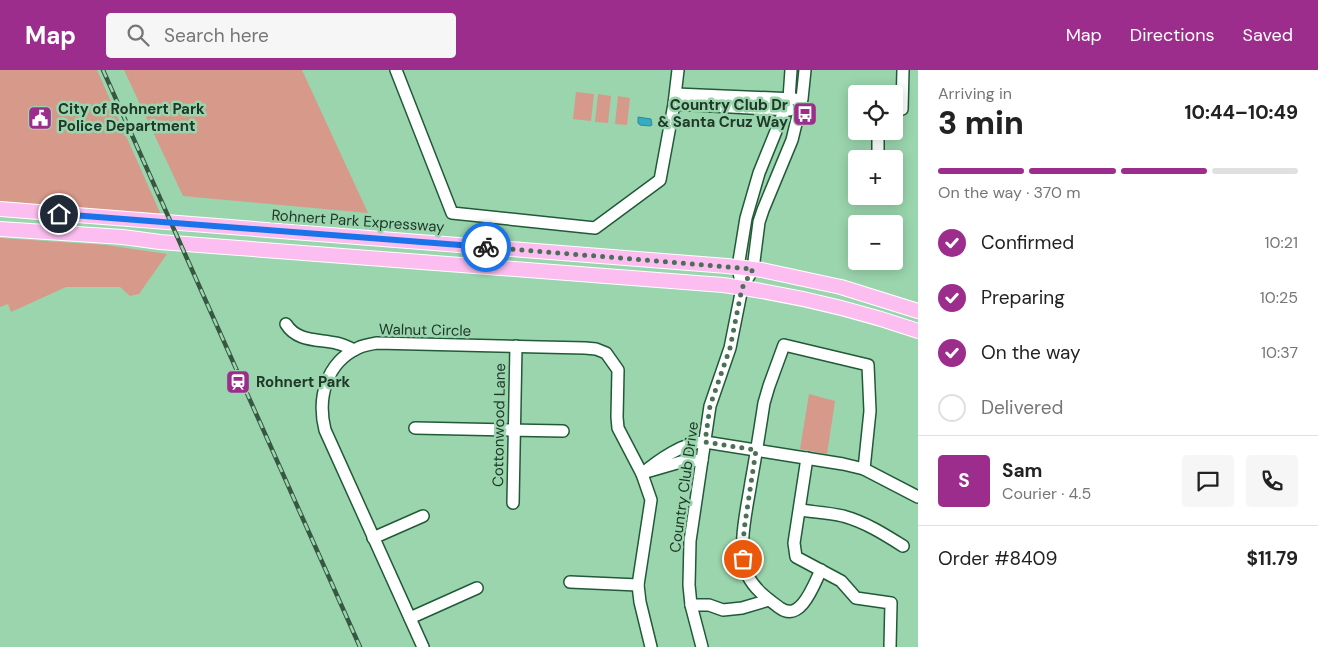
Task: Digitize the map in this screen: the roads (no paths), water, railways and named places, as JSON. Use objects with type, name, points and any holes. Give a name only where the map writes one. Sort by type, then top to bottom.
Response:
[{"type":"main road","name":"Rohnert Park Expressway","points":[[0,209],[738,267],[840,287],[918,311]]},
{"type":"main road","points":[[0,229],[123,237],[160,242],[742,288],[845,309],[918,331]]},
{"type":"street","points":[[396,70],[452,213],[595,228],[660,180],[675,99],[678,70]]},
{"type":"street","name":"Country Club Drive","points":[[742,288],[738,267],[746,218],[759,173],[789,98],[791,70]]},
{"type":"street","name":"Country Club Drive","points":[[702,647],[692,605],[688,565],[710,406],[730,348],[742,288],[753,269],[759,222],[792,140],[802,99],[805,70]]},
{"type":"street","points":[[903,70],[903,85]]},
{"type":"street","points":[[675,99],[802,99]]},
{"type":"street","points":[[675,99],[799,111]]},
{"type":"street","points":[[286,324],[291,331],[309,340],[337,343],[354,350]]},
{"type":"street","name":"Walnut Circle","points":[[423,647],[325,430],[322,417],[321,406],[325,386],[342,359],[360,346],[377,343],[516,346],[585,348],[606,353],[618,370],[618,428],[642,474],[651,500],[638,585],[640,602],[651,647]]},
{"type":"street","name":"Cottonwood Lane","points":[[513,503],[516,346]]},
{"type":"street","points":[[821,570],[803,606],[792,611],[784,611],[758,590],[748,576],[743,559],[744,530],[756,450],[769,386],[784,346],[868,365],[870,411],[864,469]]},
{"type":"street","points":[[415,428],[563,431]]},
{"type":"street","points":[[642,474],[658,460],[697,441],[864,469],[918,497]]},
{"type":"street","points":[[807,458],[794,542],[796,557],[841,581],[856,598],[891,603],[890,647]]},
{"type":"street","points":[[642,474],[684,461],[702,460]]},
{"type":"street","points":[[800,510],[842,516],[857,521],[872,527],[903,546]]},
{"type":"street","points":[[373,538],[423,516]]},
{"type":"street","points":[[570,582],[638,585]]},
{"type":"street","points":[[410,618],[477,588]]},
{"type":"street","points":[[692,605],[709,605],[723,610],[742,608],[769,600]]},
{"type":"water","points":[[638,117],[651,119],[652,125],[640,125]]},
{"type":"railway","points":[[103,70],[360,647]]},
{"type":"place","name":"Country Club Dr & Santa Cruz Way","points":[[805,114]]},
{"type":"place","name":"City of Rohnert Park Police Department","points":[[40,118]]},
{"type":"place","name":"Rohnert Park","points":[[238,382]]}]
